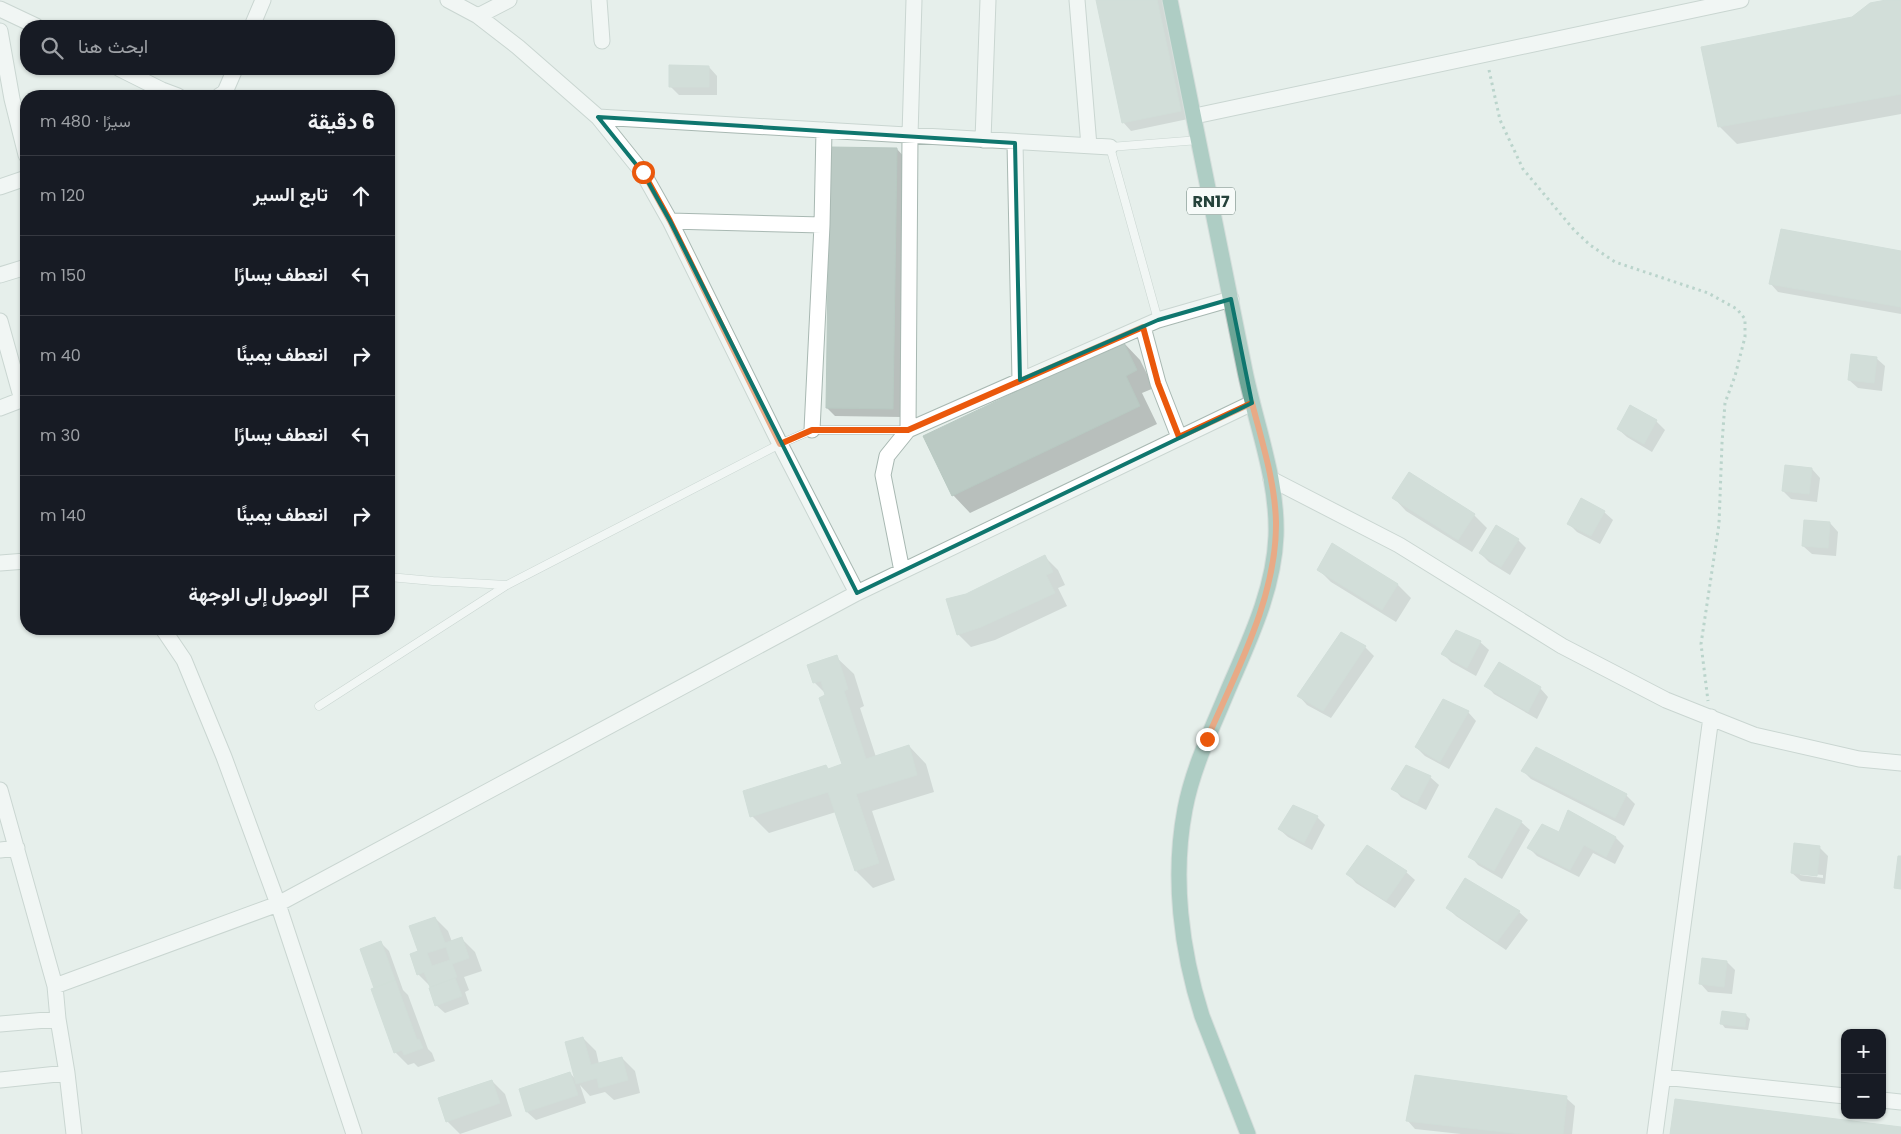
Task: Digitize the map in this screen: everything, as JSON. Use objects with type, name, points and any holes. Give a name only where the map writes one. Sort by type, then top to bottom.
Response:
[{"type":"main road","name":"RN17","points":[[1170,0],[1252,403],[1271,479],[1276,521],[1276,538],[1258,621],[1199,759],[1185,808],[1178,864],[1185,945],[1196,997],[1248,1134]]},
{"type":"street","points":[[448,0],[478,16],[518,47],[598,117],[643,172],[670,221],[780,444],[858,593]]},
{"type":"street","points":[[478,16],[509,0]]},
{"type":"street","points":[[599,0],[602,41]]},
{"type":"street","points":[[908,430],[910,136],[914,0]]},
{"type":"street","points":[[983,140],[988,0]]},
{"type":"street","points":[[1077,0],[1089,146]]},
{"type":"street","points":[[1195,116],[1741,0]]},
{"type":"street","points":[[254,20],[261,1]]},
{"type":"street","points":[[4,13],[21,20]]},
{"type":"street","points":[[0,31],[6,101],[20,139]]},
{"type":"street","points":[[130,75],[156,90]]},
{"type":"street","points":[[226,90],[232,75]]},
{"type":"street","points":[[598,117],[1015,143],[1110,147]]},
{"type":"street","points":[[812,430],[822,225],[824,130]]},
{"type":"street","points":[[1015,143],[1020,380]]},
{"type":"street","points":[[0,187],[20,180]]},
{"type":"street","points":[[670,221],[822,225]]},
{"type":"street","points":[[0,275],[20,269]]},
{"type":"street","points":[[902,571],[883,475],[887,456],[908,430],[1158,320],[1231,299]]},
{"type":"street","points":[[0,321],[20,386]]},
{"type":"street","points":[[1143,327],[1158,383],[1179,437]]},
{"type":"street","points":[[0,408],[20,400]]},
{"type":"street","points":[[55,986],[278,904],[858,593],[1252,403]]},
{"type":"street","points":[[1271,479],[1399,545],[1562,646],[1666,700],[1754,735],[1859,759],[1901,763]]},
{"type":"street","points":[[0,563],[20,561]]},
{"type":"street","points":[[167,635],[184,660],[224,757],[278,904],[354,1134]]},
{"type":"street","points":[[1655,1134],[1711,718]]},
{"type":"street","points":[[0,790],[55,986],[58,1019],[67,1072],[69,1132]]},
{"type":"street","points":[[0,850],[17,848]]},
{"type":"street","points":[[0,1024],[58,1019]]},
{"type":"street","points":[[0,1080],[67,1072]]},
{"type":"street","points":[[1662,1077],[1841,1096]]},
{"type":"street","points":[[1886,1100],[1901,1102]]},
{"type":"lane","points":[[1158,320],[1110,147],[1199,140]]},
{"type":"lane","points":[[319,706],[507,585],[780,444],[812,430],[908,430]]},
{"type":"lane","points":[[395,577],[507,585]]},
{"type":"path","points":[[1486,54],[1500,120],[1523,170],[1574,230],[1590,245],[1615,262],[1708,293],[1737,309],[1745,319],[1745,336],[1735,376],[1725,403],[1719,524],[1701,644],[1711,718]]},
{"type":"highlighted area","points":[[598,117],[1015,143],[1020,380],[1158,320],[1231,299],[1252,403],[857,593],[670,221],[643,173]]},
{"type":"building","points":[[1096,0],[1157,0],[1181,111],[1122,123]]},
{"type":"building","points":[[1901,0],[1901,94],[1718,127],[1701,47],[1852,17],[1870,3]]},
{"type":"building","points":[[669,65],[709,66],[709,87],[669,87]]},
{"type":"building","points":[[830,147],[897,148],[893,409],[826,408]]},
{"type":"building","points":[[1781,229],[1901,251],[1901,307],[1769,284]]},
{"type":"building","points":[[1123,341],[1137,370],[1126,376],[1140,406],[952,496],[923,436]]},
{"type":"building","points":[[1851,354],[1877,357],[1874,383],[1848,380]]},
{"type":"building","points":[[1630,405],[1657,420],[1644,444],[1617,429]]},
{"type":"building","points":[[1785,465],[1812,468],[1809,494],[1782,491]]},
{"type":"building","points":[[1409,472],[1475,514],[1458,540],[1392,498]]},
{"type":"building","points":[[1581,498],[1605,511],[1591,536],[1567,524]]},
{"type":"building","points":[[1804,520],[1830,522],[1828,548],[1802,546]]},
{"type":"building","points":[[1496,525],[1519,539],[1501,567],[1479,553]]},
{"type":"building","points":[[1332,543],[1398,584],[1382,610],[1317,570]]},
{"type":"building","points":[[1045,555],[1053,572],[1046,575],[1055,593],[981,627],[957,635],[946,599],[966,594]]},
{"type":"building","points":[[1456,630],[1481,641],[1467,668],[1441,654]]},
{"type":"building","points":[[1341,632],[1366,646],[1323,711],[1297,696]]},
{"type":"building","points":[[837,655],[848,689],[844,691],[866,759],[909,745],[917,775],[856,794],[879,863],[855,871],[828,792],[750,817],[743,791],[826,765],[828,769],[842,764],[819,698],[825,695],[821,681],[813,683],[807,665]]},
{"type":"building","points":[[1499,662],[1541,687],[1528,712],[1484,686]]},
{"type":"building","points":[[1443,699],[1469,711],[1440,762],[1415,747]]},
{"type":"building","points":[[1536,747],[1627,794],[1615,818],[1521,771]]},
{"type":"building","points":[[1406,765],[1431,776],[1417,803],[1391,789]]},
{"type":"building","points":[[1293,805],[1318,816],[1304,843],[1278,829]]},
{"type":"building","points":[[1496,808],[1522,821],[1494,871],[1468,857]]},
{"type":"building","points":[[1568,810],[1616,837],[1606,857],[1584,845],[1570,870],[1527,848],[1542,824],[1559,832]]},
{"type":"building","points":[[1794,843],[1820,846],[1817,876],[1791,873]]},
{"type":"building","points":[[1367,845],[1407,871],[1386,901],[1346,874]]},
{"type":"building","points":[[1898,856],[1901,856],[1901,889],[1894,888]]},
{"type":"building","points":[[1465,878],[1520,911],[1497,942],[1446,908]]},
{"type":"building","points":[[435,917],[445,943],[462,937],[469,958],[452,964],[457,977],[430,987],[424,972],[417,975],[410,954],[418,951],[409,926]],"holes":[[[446,947],[450,960],[432,966],[427,953]]]},
{"type":"building","points":[[381,941],[395,980],[374,988],[360,949]]},
{"type":"building","points":[[1702,958],[1727,961],[1724,987],[1699,984]]},
{"type":"building","points":[[455,978],[462,996],[435,1006],[429,988]]},
{"type":"building","points":[[395,980],[417,1040],[419,1039],[423,1048],[404,1055],[402,1050],[394,1053],[371,989]]},
{"type":"building","points":[[1722,1011],[1746,1014],[1745,1027],[1720,1024]]},
{"type":"building","points":[[583,1037],[591,1065],[622,1057],[628,1080],[599,1088],[597,1078],[576,1084],[565,1042]]},
{"type":"building","points":[[570,1072],[578,1095],[526,1112],[519,1089]]},
{"type":"building","points":[[1415,1075],[1567,1096],[1563,1134],[1522,1134],[1406,1121]]},
{"type":"building","points":[[492,1080],[500,1103],[446,1122],[438,1098]]},
{"type":"building","points":[[1675,1099],[1901,1127],[1901,1134],[1670,1134]]},
{"type":"route","points":[[643,172],[670,221],[780,444],[812,430],[908,430],[1143,327],[1158,383],[1179,437],[1252,403],[1271,479],[1276,538],[1258,621],[1207,739]]}]
